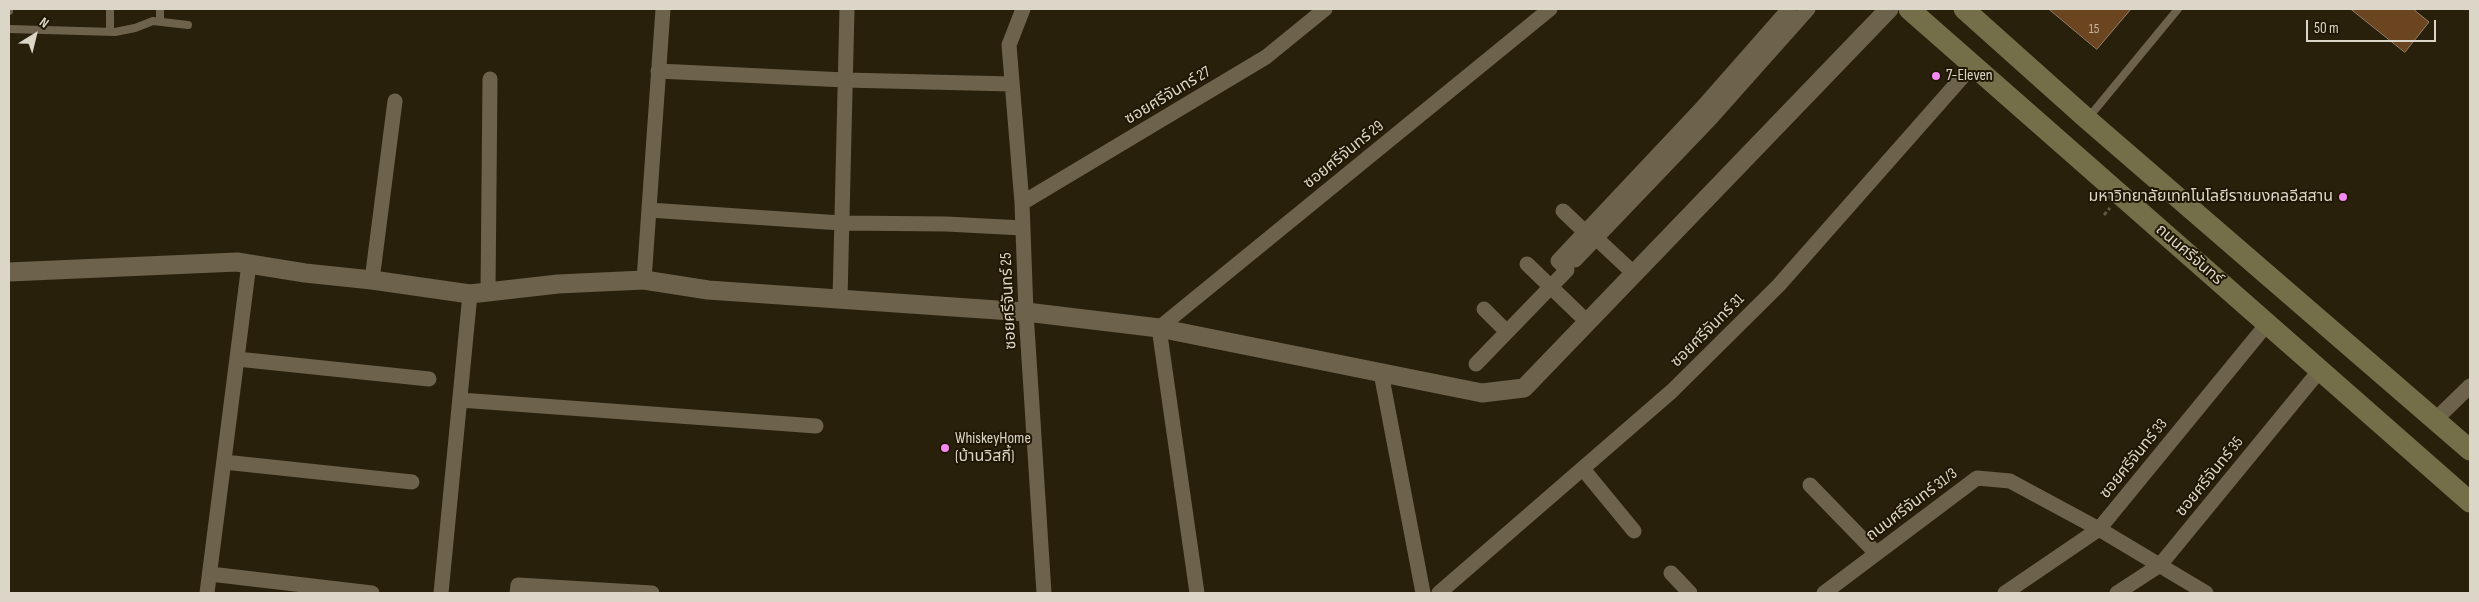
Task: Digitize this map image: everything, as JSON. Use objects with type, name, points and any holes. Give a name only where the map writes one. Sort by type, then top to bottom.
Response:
[{"type":"main road","name":"ถนนศรีจันทร์","points":[[1909,9],[2470,502]]},
{"type":"main road","points":[[1964,9],[2087,119],[2470,450]]},
{"type":"street","points":[[644,280],[663,9]]},
{"type":"street","points":[[840,299],[847,9]]},
{"type":"street","name":"ซอยศรีจันทร์ 25","points":[[1022,9],[1009,45],[1022,203],[1026,312],[1044,593]]},
{"type":"street","name":"ซอยศรีจันทร์ 27","points":[[1022,203],[1266,57],[1325,9]]},
{"type":"street","name":"ซอยศรีจันทร์ 29","points":[[1159,328],[1550,9]]},
{"type":"street","points":[[1575,260],[1591,235],[1789,9]]},
{"type":"street","points":[[1476,364],[1567,270],[1558,261],[1591,235],[1711,118],[1808,9]]},
{"type":"street","points":[[13,272],[237,262],[304,273],[479,293],[558,284],[644,280],[708,290],[1026,312],[1159,328],[1482,393],[1524,388],[1889,9]]},
{"type":"street","name":"ซอยศรีจันทร์ 31","points":[[1439,593],[1672,392],[1779,286],[1973,65]]},
{"type":"street","points":[[658,71],[845,80],[1012,84]]},
{"type":"street","points":[[441,593],[460,400],[479,293],[490,78]]},
{"type":"street","points":[[372,280],[395,101]]},
{"type":"street","points":[[649,210],[841,223],[946,224],[1023,228]]},
{"type":"street","points":[[1563,211],[1627,267]]},
{"type":"street","points":[[207,593],[249,264]]},
{"type":"street","points":[[1527,264],[1580,315]]},
{"type":"street","points":[[1484,309],[1507,332]]},
{"type":"street","name":"ซอยศรีจันทร์ 33","points":[[2005,593],[2100,529],[2267,324]]},
{"type":"street","points":[[1159,328],[1197,593]]},
{"type":"street","points":[[237,359],[429,379]]},
{"type":"street","name":"ซอยศรีจันทร์ 35","points":[[2116,593],[2160,565],[2320,370]]},
{"type":"street","points":[[1381,373],[1423,593]]},
{"type":"street","points":[[2436,420],[2470,386]]},
{"type":"street","points":[[460,400],[816,426]]},
{"type":"street","points":[[224,462],[412,482]]},
{"type":"street","points":[[1583,469],[1634,531]]},
{"type":"street","name":"ถนนศรีจันทร์ 31/3","points":[[1824,593],[1977,478],[2010,481],[2100,529],[2206,593]]},
{"type":"street","points":[[1810,485],[1876,553]]},
{"type":"street","points":[[1671,573],[1690,593]]},
{"type":"street","points":[[210,574],[372,593]]},
{"type":"street","points":[[517,593],[518,585],[652,593]]},
{"type":"lane","points":[[110,9],[110,32]]},
{"type":"lane","points":[[160,9],[160,21]]},
{"type":"lane","points":[[2087,119],[2178,9]]},
{"type":"lane","points":[[9,29],[110,32],[135,28],[148,21],[188,24]]},
{"type":"building","points":[[2049,9],[2131,9],[2097,49]]},
{"type":"building","points":[[2351,9],[2413,9],[2429,22],[2405,52]]},
{"type":"place","name":"7-Eleven","points":[[1936,76]]},
{"type":"place","name":"มหาวิทยาลัยเทคโนโลยีราชมงคลอีสสาน","points":[[2343,197]]},
{"type":"place","name":"WhiskeyHome (บ้านวิสกี้)","points":[[945,448]]}]
